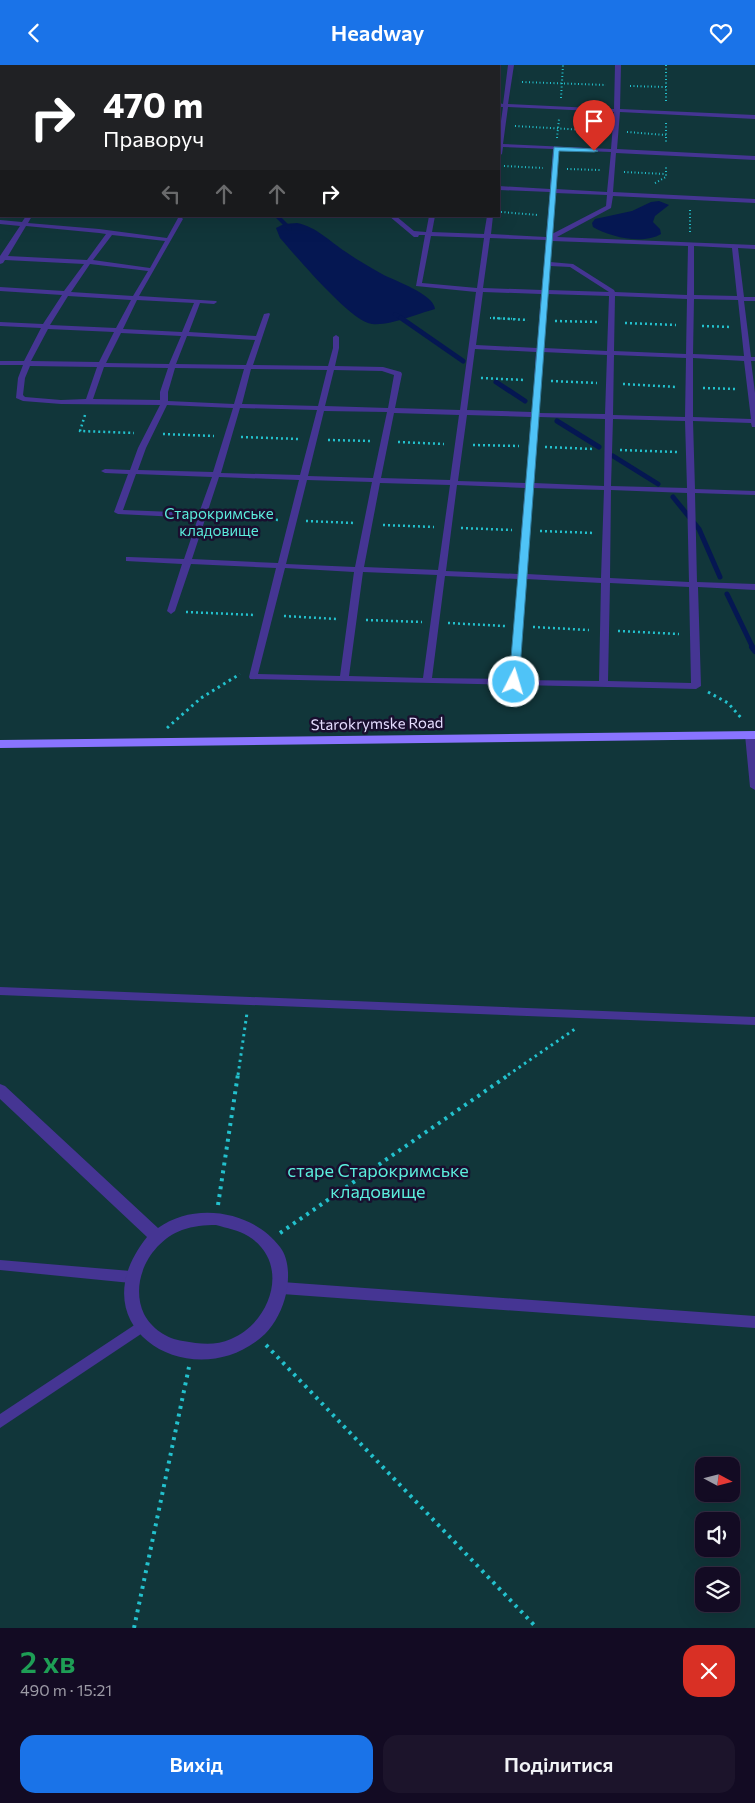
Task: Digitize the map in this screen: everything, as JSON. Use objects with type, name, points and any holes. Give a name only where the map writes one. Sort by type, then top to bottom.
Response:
[{"type":"street","name":"Starokrymske Road","points":[[0,744],[752,735]]},
{"type":"street","points":[[0,1090],[157,1237]]},
{"type":"street","points":[[216,1218],[236,1221],[253,1229],[268,1241],[277,1255],[282,1271],[282,1288],[277,1305],[268,1321],[255,1334],[241,1343],[209,1352],[192,1352],[173,1348],[156,1339],[142,1326],[134,1311],[130,1294],[131,1277],[141,1255],[157,1237],[170,1228],[185,1222],[216,1218]]},
{"type":"lane","points":[[500,140],[503,125],[502,105],[509,81],[511,65]]},
{"type":"lane","points":[[549,238],[609,207],[617,111],[618,65]]},
{"type":"lane","points":[[502,105],[755,117]]},
{"type":"lane","points":[[500,145],[755,158]]},
{"type":"lane","points":[[514,682],[556,148]]},
{"type":"lane","points":[[500,188],[755,201]]},
{"type":"lane","points":[[1,260],[28,217]]},
{"type":"lane","points":[[393,217],[426,243]]},
{"type":"lane","points":[[432,217],[418,285],[480,290],[755,299]]},
{"type":"lane","points":[[427,680],[490,217]]},
{"type":"lane","points":[[89,401],[101,365],[118,331],[180,219]]},
{"type":"lane","points":[[0,222],[169,240]]},
{"type":"lane","points":[[110,233],[45,326],[27,364],[19,391],[19,396],[23,399],[755,421]]},
{"type":"lane","points":[[413,233],[755,247]]},
{"type":"lane","points":[[336,337],[336,348],[253,677],[696,686],[689,418],[691,244]]},
{"type":"lane","points":[[736,246],[741,298],[751,359],[755,425]]},
{"type":"lane","points":[[1,260],[89,262],[152,270]]},
{"type":"lane","points":[[547,264],[571,265],[612,291],[613,294],[603,684]]},
{"type":"lane","points":[[0,289],[214,302]]},
{"type":"lane","points":[[198,301],[172,367],[164,392],[164,403],[142,448],[118,512],[203,516]]},
{"type":"lane","points":[[171,611],[239,406],[248,368],[267,314]]},
{"type":"lane","points":[[0,324],[259,338]]},
{"type":"lane","points":[[472,347],[751,359]]},
{"type":"lane","points":[[0,363],[383,369],[398,374],[359,569],[344,679]]},
{"type":"lane","points":[[105,471],[755,493]]},
{"type":"lane","points":[[129,559],[755,587]]},
{"type":"lane","points":[[752,735],[755,787]]},
{"type":"lane","points":[[0,991],[249,999],[755,1021]]},
{"type":"lane","points":[[0,1265],[131,1277]]},
{"type":"lane","points":[[282,1288],[755,1323]]},
{"type":"lane","points":[[0,1422],[142,1326]]},
{"type":"path","points":[[509,81],[666,87]]},
{"type":"path","points":[[503,125],[666,135]]},
{"type":"path","points":[[500,165],[666,174]]},
{"type":"path","points":[[690,198],[691,244]]},
{"type":"path","points":[[500,212],[551,216]]},
{"type":"path","points":[[203,516],[606,533]]},
{"type":"path","points":[[154,742],[182,712],[222,683],[256,665]]},
{"type":"path","points":[[696,686],[722,699],[740,715],[752,735]]},
{"type":"path","points":[[216,1218],[249,999]]},
{"type":"path","points":[[268,1241],[596,1014]]},
{"type":"path","points":[[255,1334],[537,1628]]},
{"type":"path","points":[[134,1628],[192,1352]]},
{"type":"green space","name":"старе Старокримське кладовище","points":[[500,65],[755,65],[755,1628],[0,1628],[0,217],[500,217]]},
{"type":"shaded area","points":[[659,201],[669,205],[655,216],[653,222],[660,229],[661,234],[654,237],[636,239],[617,237],[593,227],[592,223],[595,219],[632,211],[651,202]]},
{"type":"shaded area","points":[[297,223],[317,231],[350,255],[382,274],[421,293],[433,303],[435,309],[387,323],[372,324],[363,321],[351,313],[324,287],[280,238],[276,228],[284,224]]},
{"type":"waterway","points":[[278,217],[290,229]]},
{"type":"waterway","points":[[395,314],[403,319]]},
{"type":"waterway","points":[[401,318],[463,361]]},
{"type":"waterway","points":[[496,382],[525,401]]},
{"type":"waterway","points":[[557,421],[599,447]]},
{"type":"waterway","points":[[613,456],[658,484]]},
{"type":"waterway","points":[[673,497],[699,529],[720,577]]},
{"type":"waterway","points":[[727,594],[753,648]]},
{"type":"waterway","points":[[752,647],[755,651]]},
{"type":"route","points":[[514,682],[556,148],[594,151]]},
{"type":"park label","name":"Старокримське кладовище","points":[[219,522]]}]
